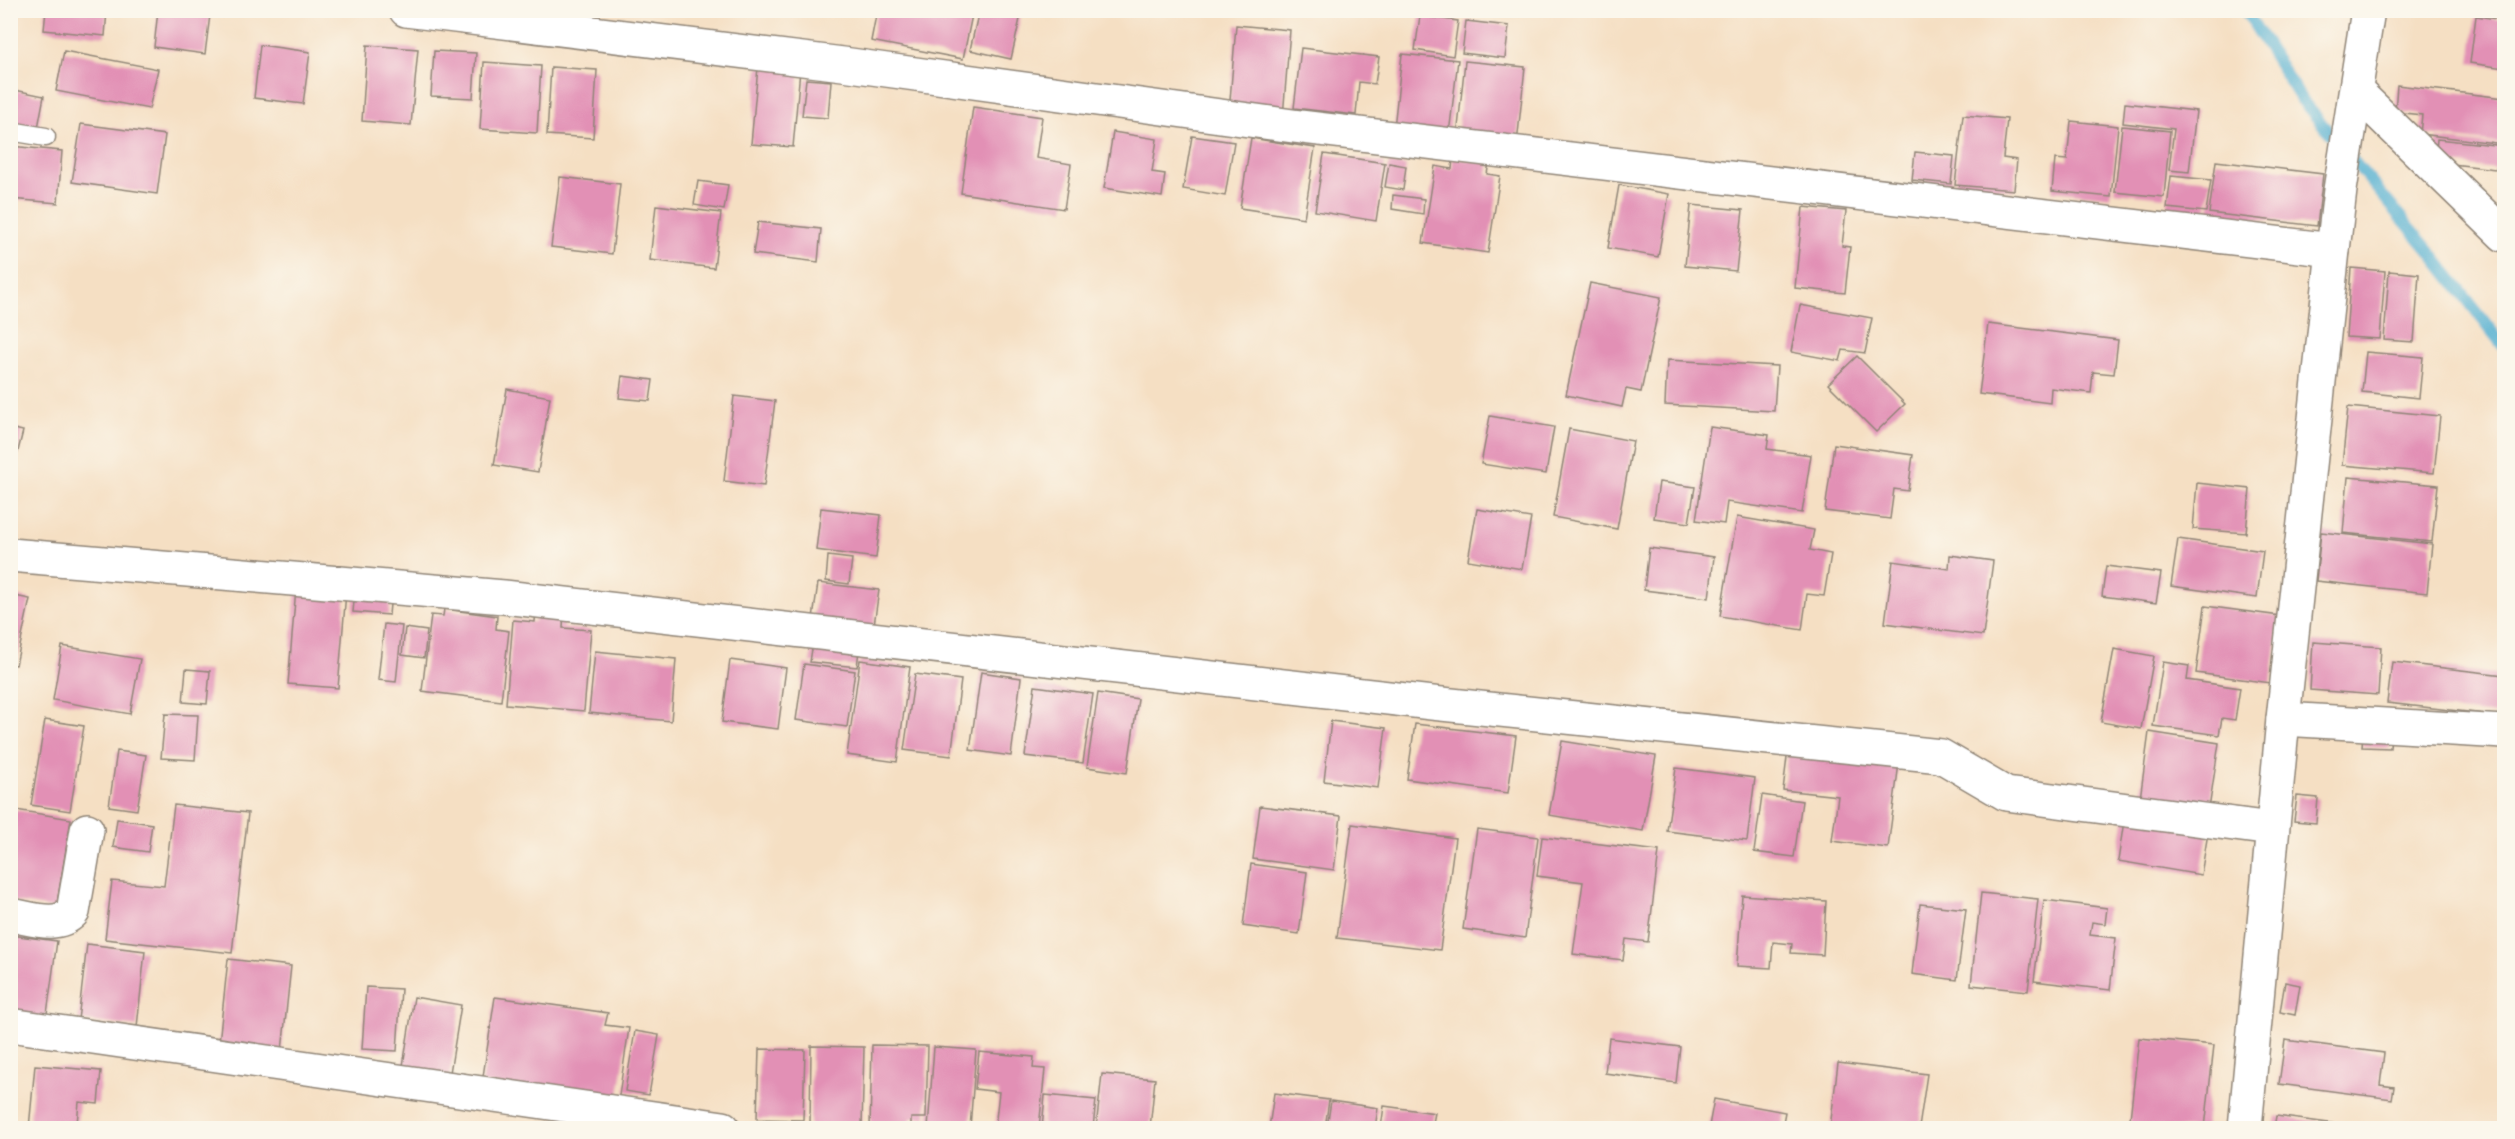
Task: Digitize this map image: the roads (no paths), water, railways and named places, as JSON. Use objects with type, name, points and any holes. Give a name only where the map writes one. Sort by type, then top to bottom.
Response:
[{"type":"street","points":[[406,10],[843,64],[1305,128],[2333,250]]},
{"type":"street","points":[[2245,1128],[2283,719],[2333,250],[2368,10]]},
{"type":"street","points":[[2356,91],[2505,235]]},
{"type":"street","points":[[10,555],[504,597],[1444,704],[1941,756],[2006,794],[2272,829]]},
{"type":"street","points":[[2283,719],[2505,732]]},
{"type":"street","points":[[10,915],[54,922],[67,918],[73,912],[87,830]]},
{"type":"street","points":[[10,1026],[723,1128]]},
{"type":"lane","points":[[10,131],[46,137]]},
{"type":"waterway","points":[[2245,10],[2301,99],[2432,254],[2504,347]]}]
